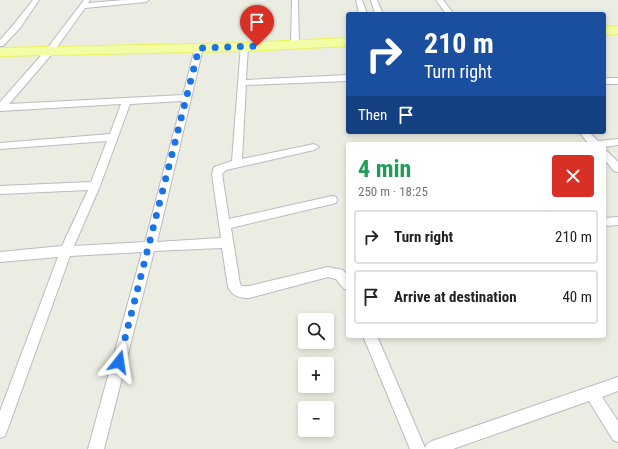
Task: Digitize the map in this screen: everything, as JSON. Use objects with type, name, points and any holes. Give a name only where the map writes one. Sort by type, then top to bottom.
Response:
[{"type":"main road","points":[[606,31],[618,30]]},
{"type":"main road","points":[[0,52],[244,47],[346,42]]},
{"type":"street","points":[[0,44],[17,26],[36,0]]},
{"type":"street","points":[[0,108],[48,52],[85,3],[146,0]]},
{"type":"street","points":[[295,0],[295,44]]},
{"type":"street","points":[[359,0],[362,12]]},
{"type":"street","points":[[374,0],[379,12]]},
{"type":"street","points":[[439,0],[448,12]]},
{"type":"street","points":[[237,164],[244,47]]},
{"type":"street","points":[[96,449],[199,48]]},
{"type":"street","points":[[242,83],[346,78]]},
{"type":"street","points":[[606,81],[618,81]]},
{"type":"street","points":[[0,108],[186,98]]},
{"type":"street","points":[[0,431],[66,251],[94,186],[127,101]]},
{"type":"street","points":[[586,134],[593,142]]},
{"type":"street","points":[[0,146],[113,138]]},
{"type":"street","points":[[606,143],[618,142]]},
{"type":"street","points":[[314,147],[223,167],[218,170],[217,174],[234,287],[240,292],[249,292],[328,272],[339,274],[346,283]]},
{"type":"street","points":[[606,155],[618,168]]},
{"type":"street","points":[[0,190],[94,186]]},
{"type":"street","points":[[224,224],[332,200]]},
{"type":"street","points":[[606,222],[618,221]]},
{"type":"street","points":[[0,257],[66,251],[227,243]]},
{"type":"street","points":[[371,338],[418,449]]},
{"type":"street","points":[[432,449],[618,384]]},
{"type":"street","points":[[592,393],[618,435]]},
{"type":"route","points":[[119,362],[155,226],[199,48],[257,46]]}]
